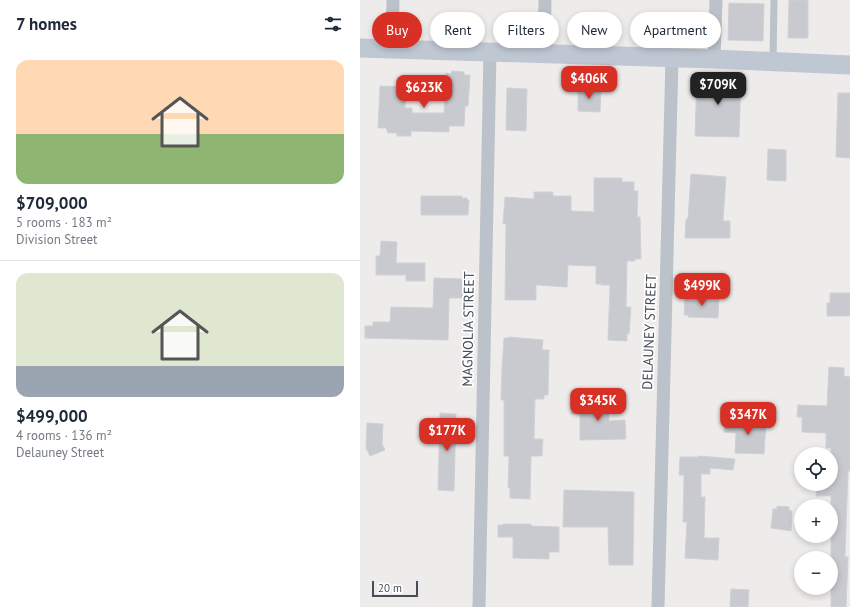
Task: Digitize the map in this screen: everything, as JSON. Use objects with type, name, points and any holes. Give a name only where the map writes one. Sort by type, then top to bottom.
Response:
[{"type":"main road","points":[[360,48],[714,59],[850,65]]},
{"type":"street","points":[[392,49],[393,0]]},
{"type":"street","points":[[544,54],[545,0]]},
{"type":"street","points":[[714,59],[716,0]]},
{"type":"street","name":"MAGNOLIA STREET","points":[[479,607],[490,52]]},
{"type":"street","name":"DELAUNEY STREET","points":[[658,607],[672,58]]},
{"type":"lane","points":[[773,62],[774,0]]},
{"type":"building","points":[[789,0],[808,0],[808,38],[788,38]]},
{"type":"building","points":[[729,3],[764,4],[763,41],[728,40]]},
{"type":"building","points":[[452,71],[464,72],[464,75],[470,75],[468,106],[465,106],[464,126],[449,126],[449,132],[411,131],[411,136],[397,136],[397,133],[388,133],[386,128],[378,128],[380,86],[406,87],[405,108],[412,108],[412,113],[444,113],[446,73],[451,74]]},
{"type":"building","points":[[719,74],[741,77],[739,137],[695,136],[697,76]]},
{"type":"building","points":[[507,88],[527,89],[526,131],[506,130]]},
{"type":"building","points":[[578,89],[601,90],[600,112],[578,111]]},
{"type":"building","points":[[838,93],[850,93],[850,158],[836,157]]},
{"type":"building","points":[[768,149],[786,150],[786,181],[767,180]]},
{"type":"building","points":[[691,174],[726,177],[723,221],[730,221],[730,238],[685,238],[686,219],[688,219]]},
{"type":"building","points":[[594,178],[622,178],[622,182],[634,182],[634,191],[638,191],[637,217],[640,217],[641,259],[627,261],[626,307],[631,307],[627,341],[608,340],[610,285],[596,284],[596,266],[568,265],[567,287],[536,285],[536,300],[505,300],[506,224],[503,224],[505,197],[534,199],[534,192],[553,192],[553,196],[571,196],[571,211],[594,212]]},
{"type":"building","points":[[421,196],[462,196],[462,198],[467,198],[467,200],[469,200],[468,215],[421,215]]},
{"type":"building","points":[[381,241],[397,242],[396,263],[425,263],[425,281],[406,281],[406,275],[376,275],[376,256],[380,256]]},
{"type":"building","points":[[434,278],[462,279],[462,281],[466,281],[466,297],[449,298],[448,340],[365,338],[365,326],[373,326],[373,322],[390,322],[391,307],[433,308]]},
{"type":"building","points":[[830,293],[850,293],[850,316],[827,316],[827,303],[830,303]]},
{"type":"building","points":[[689,295],[719,297],[718,318],[688,317],[688,315],[684,315],[685,296],[689,297]]},
{"type":"building","points":[[509,337],[543,340],[542,350],[549,350],[548,395],[544,395],[544,399],[535,399],[534,439],[543,439],[542,456],[531,456],[530,499],[510,498],[510,488],[508,488],[509,456],[504,456],[504,400],[501,400],[504,338]]},
{"type":"building","points":[[829,367],[844,368],[844,376],[850,377],[850,471],[848,471],[845,557],[848,557],[846,607],[831,607],[831,595],[838,595],[838,551],[831,551],[831,543],[838,543],[838,499],[831,499],[831,496],[816,496],[816,491],[838,491],[838,447],[826,447],[826,433],[802,432],[802,417],[797,417],[798,405],[827,406]]},
{"type":"building","points":[[608,402],[609,421],[625,420],[626,439],[580,440],[580,414],[571,414],[571,403]]},
{"type":"building","points":[[440,413],[456,414],[454,491],[438,490]]},
{"type":"building","points":[[725,420],[766,421],[764,454],[735,453],[736,433],[724,432]]},
{"type":"building","points":[[367,423],[383,424],[382,444],[385,450],[370,456],[366,448]]},
{"type":"building","points":[[699,456],[735,459],[733,470],[710,468],[710,474],[701,474],[701,497],[705,497],[704,538],[719,538],[718,560],[685,558],[687,522],[683,522],[684,475],[679,475],[680,457]]},
{"type":"building","points":[[564,490],[634,492],[633,565],[609,565],[608,527],[563,527]]},
{"type":"building","points":[[777,506],[789,507],[789,510],[792,511],[791,531],[771,528],[773,509],[777,509]]},
{"type":"building","points":[[531,524],[531,526],[559,527],[559,552],[549,552],[549,559],[513,558],[513,537],[498,537],[498,525]]},
{"type":"building","points":[[731,589],[749,590],[748,607],[730,607]]}]
